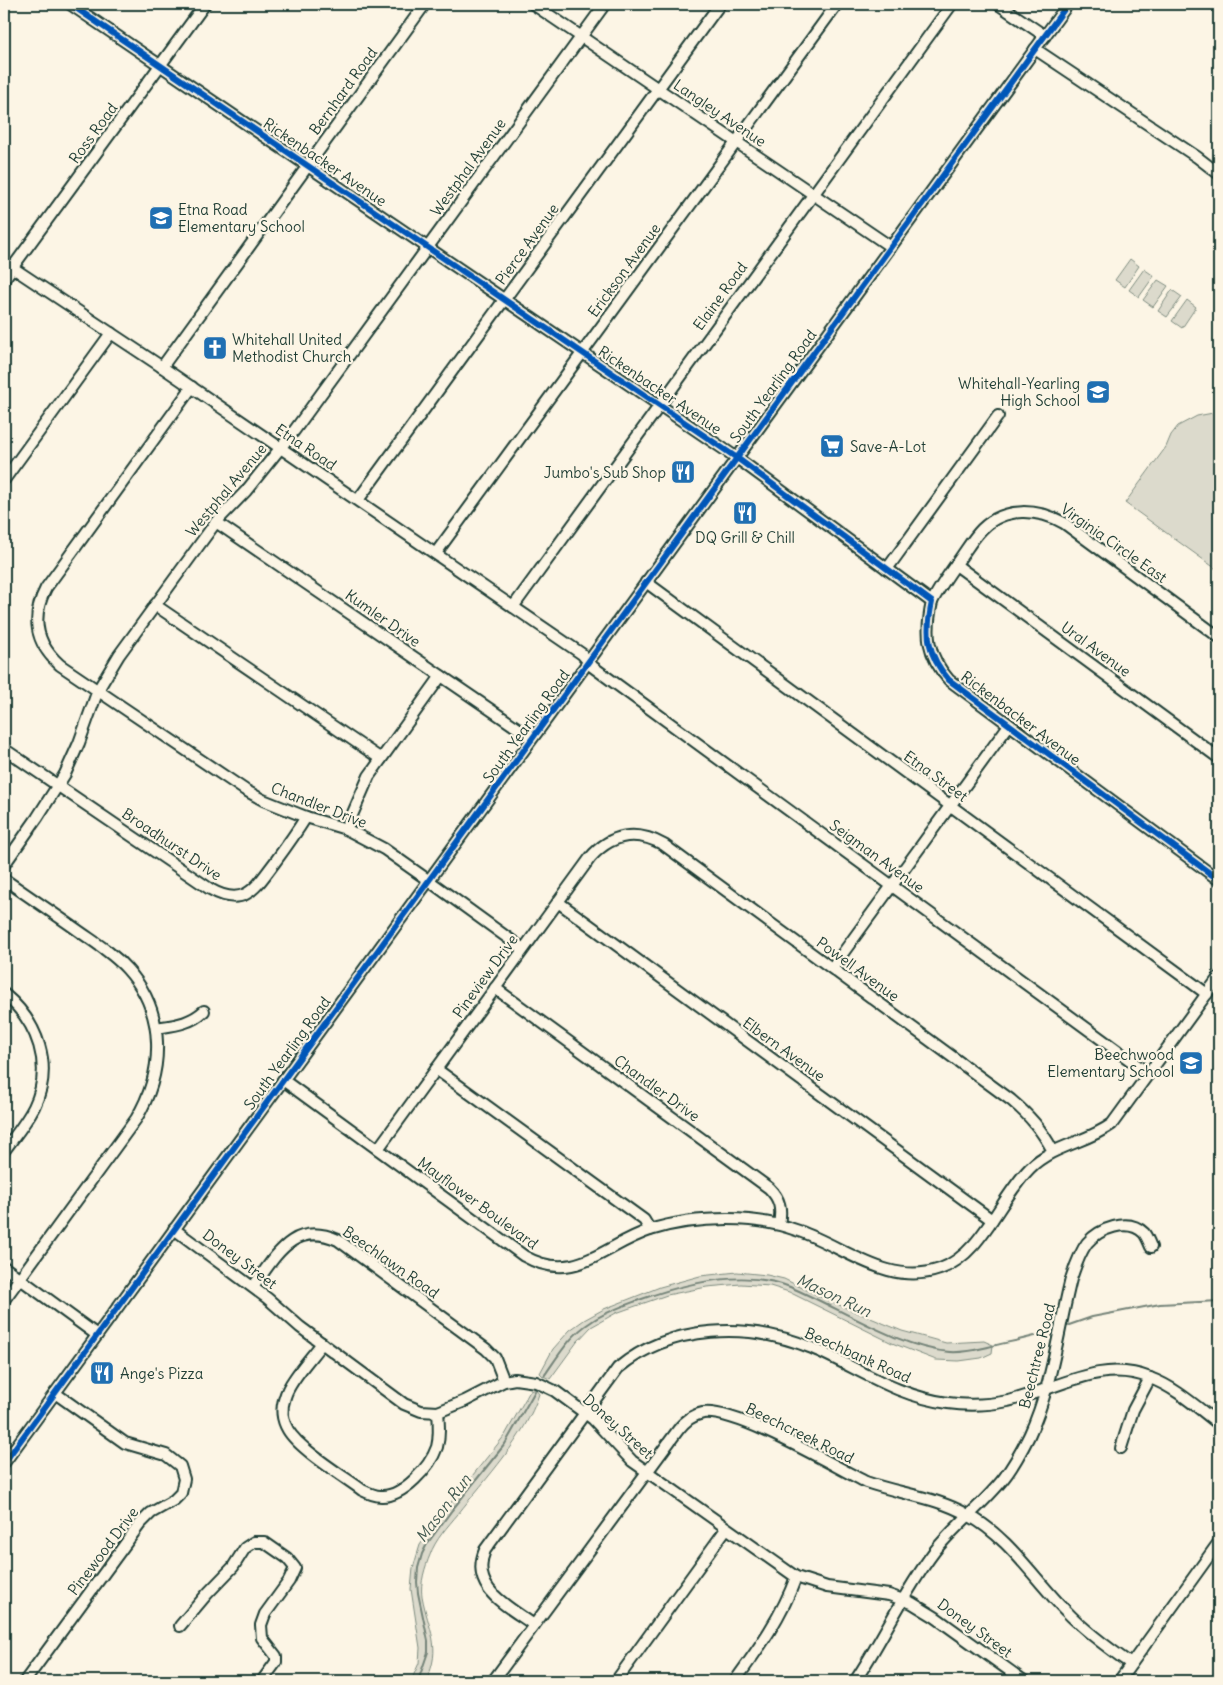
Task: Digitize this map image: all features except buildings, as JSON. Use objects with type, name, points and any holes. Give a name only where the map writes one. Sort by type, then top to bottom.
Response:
[{"type":"street","name":"Rickenbacker Avenue","points":[[70,4],[737,458],[932,602],[927,633],[932,653],[942,672],[957,686],[1219,880]]},
{"type":"street","name":"Ross Road","points":[[4,279],[8,265],[205,4]]},
{"type":"street","name":"Bernhard Road","points":[[162,367],[425,4]]},
{"type":"street","name":"Langley Avenue","points":[[533,4],[890,247]]},
{"type":"street","name":"Westphal Avenue","points":[[4,865],[58,786],[79,743],[98,690],[119,655],[216,522],[281,448],[605,4]]},
{"type":"street","name":"Pierce Avenue","points":[[358,500],[720,4]]},
{"type":"street","name":"Erickson Avenue","points":[[436,553],[837,4]]},
{"type":"street","name":"Elaine Road","points":[[513,606],[952,4]]},
{"type":"street","points":[[998,4],[1045,36]]},
{"type":"street","name":"South Yearling Road","points":[[4,1463],[1068,4]]},
{"type":"street","points":[[1035,50],[1197,157],[1219,174]]},
{"type":"street","name":"Etna Road","points":[[8,265],[192,387],[436,553],[582,654],[588,661]]},
{"type":"street","points":[[4,480],[111,333]]},
{"type":"street","name":"Chandler Drive","points":[[192,387],[46,588],[38,609],[37,620],[38,631],[52,658],[245,790],[279,808],[346,829],[384,850],[523,949]]},
{"type":"street","points":[[887,569],[998,416]]},
{"type":"street","name":"Virginia Circle East","points":[[932,602],[956,564],[984,528],[992,522],[1013,513],[1034,512],[1064,523],[1219,637]]},
{"type":"street","name":"Kumler Drive","points":[[216,522],[532,738]]},
{"type":"street","name":"Ural Avenue","points":[[956,564],[1219,758]]},
{"type":"street","name":"Etna Street","points":[[646,582],[1207,994]]},
{"type":"street","points":[[155,605],[381,759]]},
{"type":"street","name":"Seigman Avenue","points":[[588,661],[593,667],[1149,1074]]},
{"type":"street","points":[[346,829],[361,793],[381,759],[441,676]]},
{"type":"street","points":[[832,968],[1009,725]]},
{"type":"street","name":"Broadhurst Drive","points":[[4,749],[210,888],[225,896],[238,896],[254,890],[306,817]]},
{"type":"street","name":"Pineview Drive","points":[[378,1149],[597,850],[606,843],[628,836]]},
{"type":"street","name":"Powell Avenue","points":[[628,836],[647,837],[664,845],[1011,1100],[1042,1130],[1053,1151]]},
{"type":"street","points":[[4,879],[119,960],[135,979],[143,993],[156,1028],[158,1048],[157,1064],[151,1090],[136,1119],[4,1300]]},
{"type":"street","name":"Elbern Avenue","points":[[558,902],[992,1220]]},
{"type":"street","name":"Mayflower Boulevard","points":[[283,1080],[534,1262],[558,1266],[579,1264],[627,1239],[650,1230],[678,1223],[713,1219],[754,1220],[779,1224],[823,1240],[883,1270],[906,1274],[938,1270],[956,1261],[966,1252],[992,1220],[1029,1169],[1040,1159],[1053,1151],[1100,1133],[1112,1124],[1219,977]]},
{"type":"street","name":"Chandler Drive","points":[[495,988],[769,1188],[779,1200],[781,1215],[779,1224]]},
{"type":"street","points":[[4,994],[20,1009],[31,1024],[43,1060],[43,1076],[35,1106],[4,1151]]},
{"type":"street","points":[[156,1028],[186,1022],[196,1018],[204,1011]]},
{"type":"street","points":[[436,1069],[644,1220],[650,1230]]},
{"type":"street","name":"Beechtree Road","points":[[855,1681],[869,1660],[903,1598],[935,1551],[1004,1478],[1018,1456],[1036,1420],[1047,1389],[1071,1279],[1078,1260],[1088,1243],[1097,1234],[1110,1228],[1127,1226],[1134,1227],[1145,1235],[1151,1247]]},
{"type":"street","name":"Doney Street","points":[[174,1229],[253,1287],[300,1327],[404,1404],[421,1411],[438,1412]]},
{"type":"street","name":"Beechlawn Road","points":[[253,1287],[281,1248],[288,1242],[298,1236],[308,1234],[328,1236],[338,1240],[486,1349],[495,1358],[504,1380]]},
{"type":"street","points":[[4,1267],[97,1335]]},
{"type":"street","name":"Beechbank Road","points":[[534,1625],[490,1591],[482,1577],[481,1562],[485,1550],[618,1368],[641,1352],[671,1339],[717,1331],[749,1332],[777,1336],[810,1347],[905,1394],[947,1403],[969,1405],[992,1404],[1009,1400],[1100,1371],[1126,1371],[1168,1386],[1219,1424]]},
{"type":"street","points":[[322,1343],[289,1387],[282,1408],[284,1420],[287,1429],[302,1446],[362,1490],[372,1495],[391,1495],[400,1491],[423,1469],[436,1449],[439,1438],[438,1412],[465,1401],[504,1380]]},
{"type":"street","points":[[1121,1448],[1133,1410],[1150,1378]]},
{"type":"street","name":"Doney Street","points":[[504,1380],[515,1379],[536,1382],[555,1391],[593,1419],[632,1462],[796,1577],[826,1587],[903,1598],[935,1616],[1024,1681]]},
{"type":"street","name":"Pinewood Drive","points":[[25,1681],[140,1524],[151,1512],[178,1497],[184,1484],[180,1466],[173,1459],[158,1452],[125,1443],[55,1393]]},
{"type":"street","name":"Beechcreek Road","points":[[493,1681],[683,1424],[696,1415],[712,1413],[738,1419],[772,1434],[866,1482],[937,1502],[969,1515],[1002,1540],[1065,1611],[1082,1627],[1131,1664]]},
{"type":"street","points":[[616,1681],[726,1528]]},
{"type":"street","points":[[180,1626],[233,1567],[245,1548],[254,1542],[264,1542],[287,1558],[295,1568],[289,1581],[265,1614],[261,1625],[262,1638],[276,1656],[276,1662],[262,1681]]},
{"type":"street","points":[[1119,1681],[1219,1542]]},
{"type":"street","points":[[735,1681],[770,1631],[790,1595],[796,1577]]},
{"type":"shaded area","points":[[1130,259],[1139,266],[1125,287],[1115,280]]},
{"type":"shaded area","points":[[1144,269],[1154,276],[1139,297],[1129,290]]},
{"type":"shaded area","points":[[1158,280],[1168,286],[1153,307],[1143,300]]},
{"type":"shaded area","points":[[1172,290],[1182,297],[1167,317],[1158,311]]},
{"type":"shaded area","points":[[1187,300],[1196,307],[1182,328],[1172,321]]},
{"type":"shaded area","points":[[1219,407],[1219,571],[1125,503],[1166,447],[1171,435],[1178,426],[1197,416],[1213,413]]},
{"type":"shaded area","points":[[737,1272],[784,1279],[827,1300],[902,1331],[946,1343],[984,1341],[993,1345],[992,1353],[981,1358],[959,1361],[936,1360],[892,1343],[789,1292],[770,1286],[741,1284],[707,1287],[667,1295],[616,1313],[591,1327],[577,1342],[550,1379],[540,1373],[553,1349],[570,1330],[604,1309],[660,1287],[700,1276]]},
{"type":"shaded area","points":[[535,1389],[539,1394],[533,1410],[515,1442],[442,1533],[432,1549],[423,1575],[422,1596],[433,1638],[433,1658],[426,1681],[411,1681],[419,1663],[420,1648],[411,1589],[413,1568],[420,1545],[452,1501],[505,1435],[530,1391]]},
{"type":"waterway","name":"Mason Run","points":[[544,1376],[577,1333],[596,1318],[656,1294],[714,1280],[753,1279],[772,1281],[809,1295],[869,1326],[930,1349],[950,1352],[969,1351],[1050,1332]]},
{"type":"waterway","name":"Mason Run","points":[[1069,1325],[1092,1317],[1160,1304],[1219,1301]]},
{"type":"waterway","name":"Mason Run","points":[[418,1681],[428,1652],[428,1641],[417,1582],[422,1554],[427,1544],[452,1510],[505,1444],[535,1391]]},
{"type":"cycle path","points":[[70,4],[737,458],[932,602],[929,624],[930,644],[936,662],[949,680],[1219,880]]},
{"type":"cycle path","points":[[4,1463],[1068,4]]},
{"type":"place","name":"Etna Road Elementary School","points":[[161,218]]},
{"type":"place","name":"Whitehall United Methodist Church","points":[[215,348]]},
{"type":"place","name":"Whitehall-Yearling High School","points":[[1098,392]]},
{"type":"place","name":"Save-A-Lot","points":[[832,446]]},
{"type":"place","name":"Jumbo's Sub Shop","points":[[683,472]]},
{"type":"place","name":"DQ Grill & Chill","points":[[745,513]]},
{"type":"place","name":"Beechwood Elementary School","points":[[1191,1063]]},
{"type":"place","name":"Ange's Pizza","points":[[102,1373]]}]
